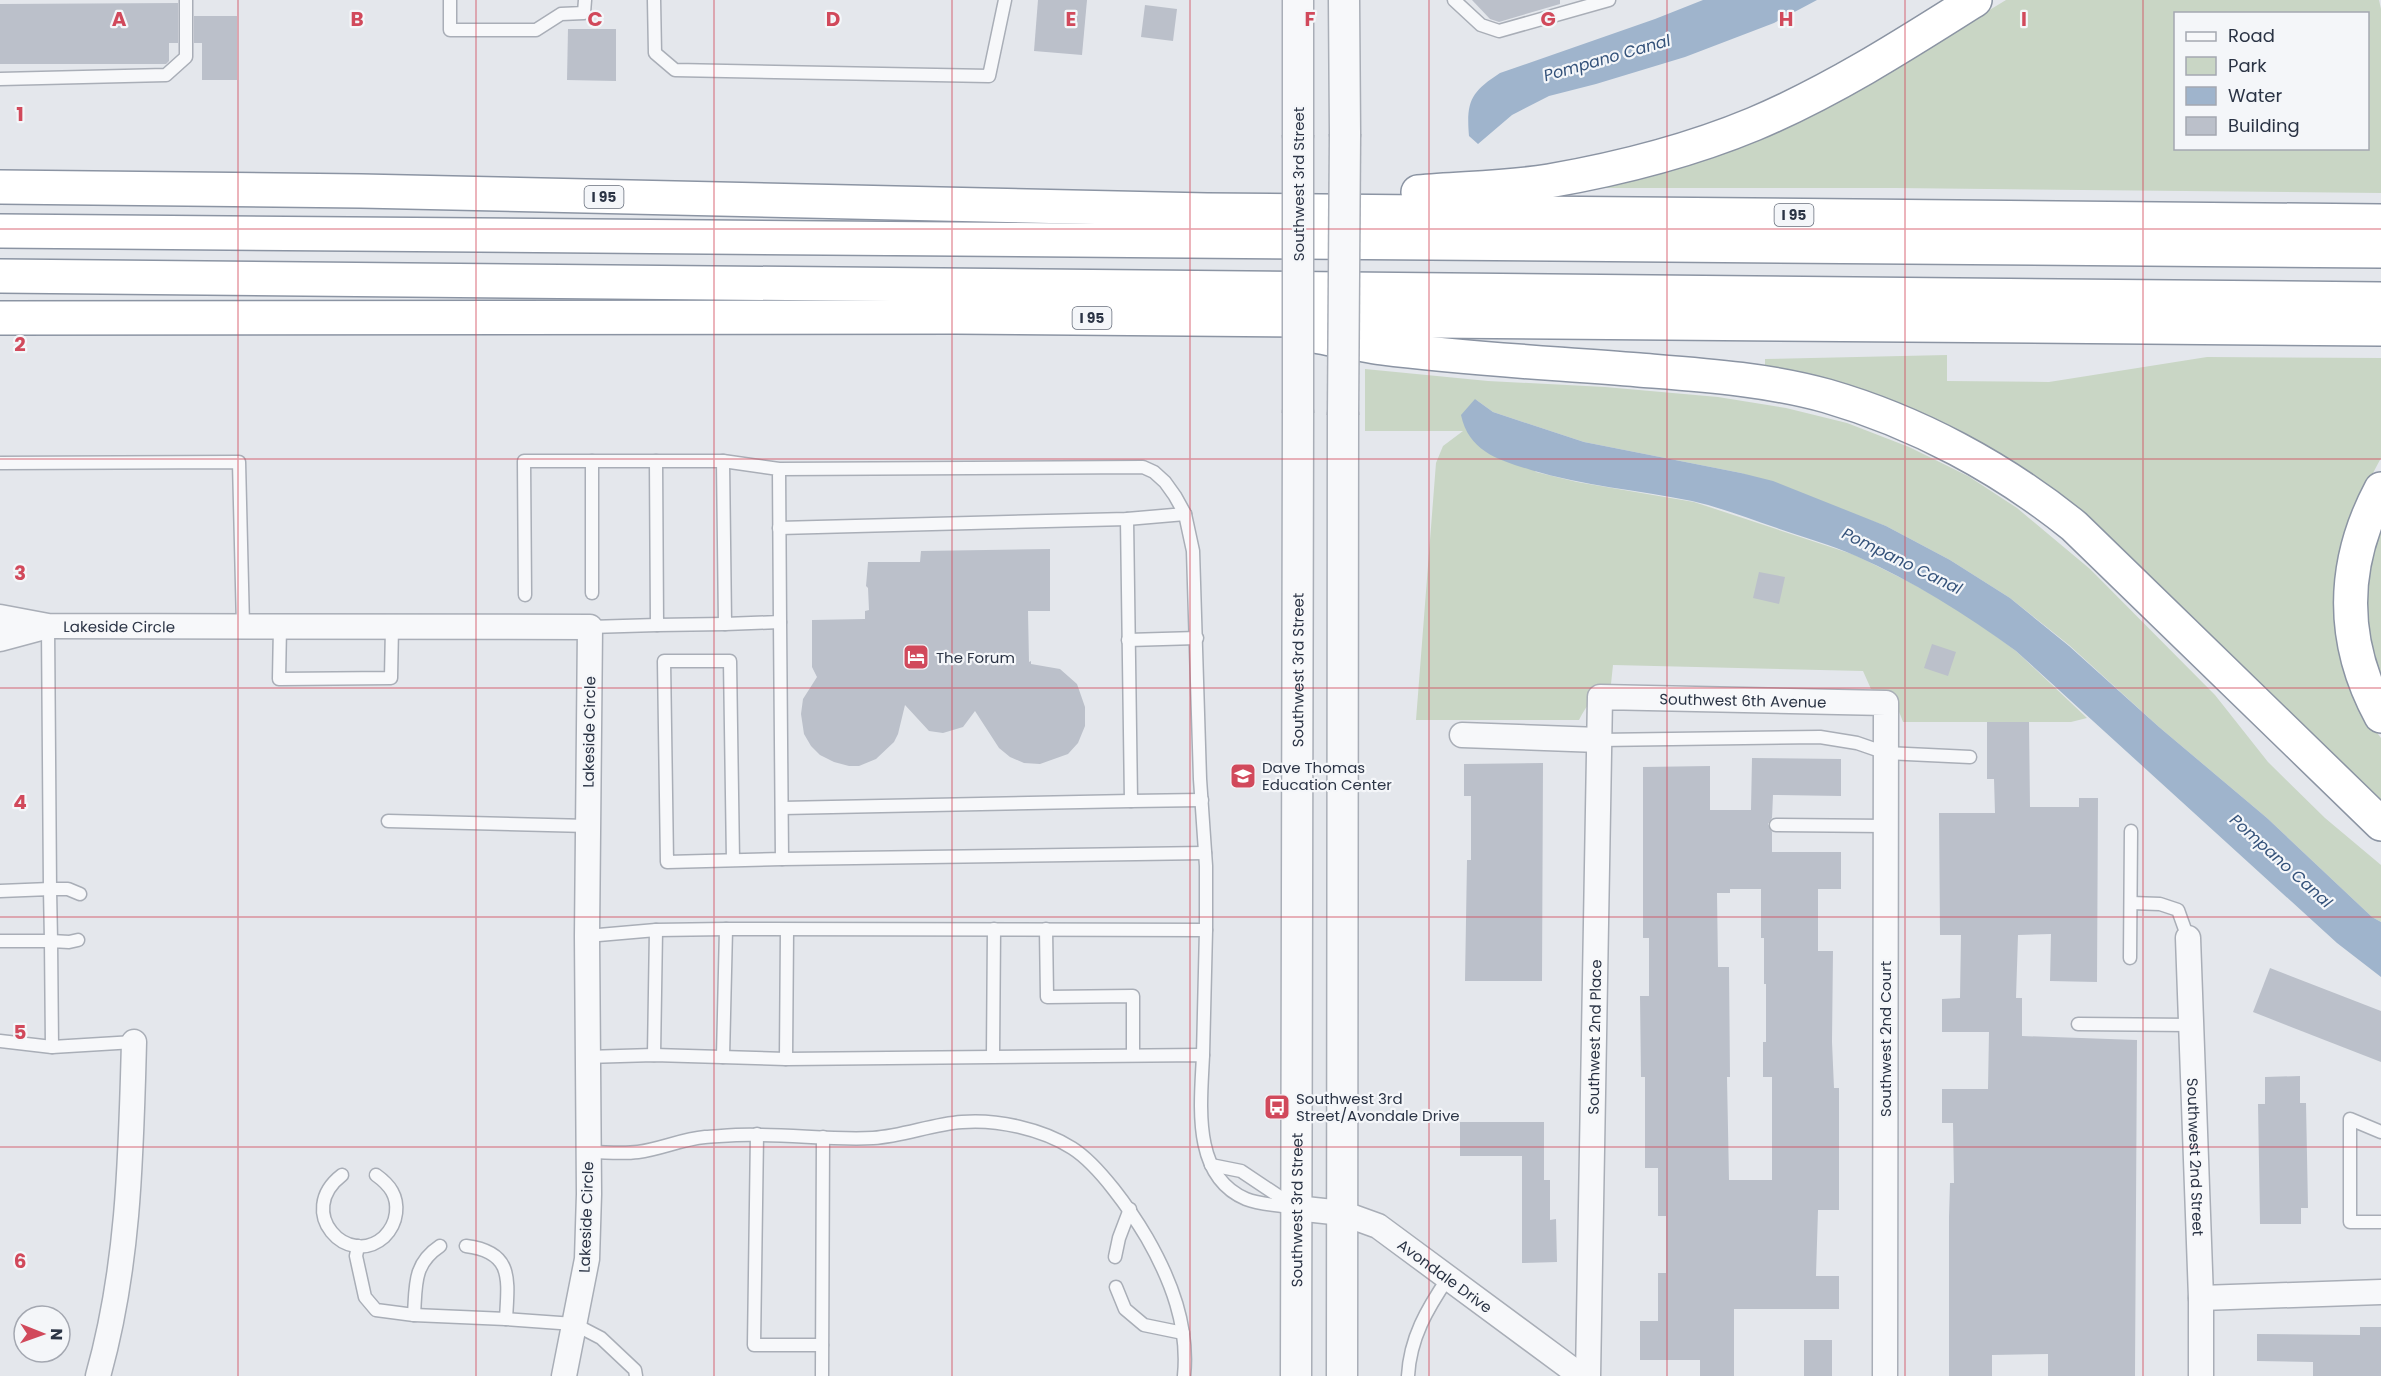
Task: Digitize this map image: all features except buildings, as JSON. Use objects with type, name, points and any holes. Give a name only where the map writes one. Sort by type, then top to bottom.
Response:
[{"type":"highway","points":[[1207,210],[1524,184],[1666,154],[1724,136],[1809,98],[1847,78],[1975,0]]},
{"type":"highway","name":"I 95","points":[[0,187],[361,191],[1207,210],[2381,220]]},
{"type":"highway","points":[[0,231],[2381,251]]},
{"type":"highway","points":[[0,276],[2381,299]]},
{"type":"highway","name":"I 95","points":[[0,318],[968,317],[2381,329]]},
{"type":"highway","points":[[1228,319],[1381,348],[1750,380],[1827,396],[1901,423],[1995,470],[2023,487],[2074,526],[2381,824]]},
{"type":"highway","points":[[2381,489],[2359,540],[2351,580],[2351,598],[2355,650],[2366,685],[2381,716]]},
{"type":"street","name":"Southwest 3rd Street","points":[[1296,1376],[1298,0]]},
{"type":"street","points":[[1342,1376],[1344,0]]},
{"type":"street","name":"Lakeside Circle","points":[[0,617],[48,626],[590,627],[586,1056],[587,1259],[584,1284],[564,1376]]},
{"type":"street","name":"Lakeside Circle","points":[[0,639],[48,626]]},
{"type":"street","name":"Southwest 6th Avenue","points":[[1600,697],[1886,703]]},
{"type":"street","name":"Southwest 2nd Place","points":[[1588,1376],[1600,697]]},
{"type":"street","name":"Southwest 2nd Court","points":[[1884,1376],[1886,703]]},
{"type":"street","points":[[1462,735],[1599,740]]},
{"type":"street","name":"Southwest 2nd Street","points":[[2188,938],[2201,1298],[2201,1376]]},
{"type":"street","points":[[98,1376],[114,1315],[125,1238],[134,1042]]},
{"type":"street","name":"Avondale Drive","points":[[1296,1208],[1342,1213],[1378,1226],[1581,1376]]},
{"type":"street","points":[[2201,1298],[2381,1292]]},
{"type":"lane","points":[[0,78],[166,75],[186,57],[186,0]]},
{"type":"lane","points":[[450,0],[450,30],[536,30],[561,14],[584,13],[585,0]]},
{"type":"lane","points":[[654,0],[655,53],[675,70],[989,76],[1005,0]]},
{"type":"lane","points":[[1454,0],[1481,24],[1499,32],[1609,0]]},
{"type":"lane","points":[[525,595],[524,461],[723,461],[779,470],[1143,467],[1154,472],[1165,482],[1185,514],[1193,551],[1206,930],[1201,1117],[1205,1143],[1211,1165],[1233,1192],[1249,1200],[1296,1208]]},
{"type":"lane","points":[[592,461],[592,593]]},
{"type":"lane","points":[[656,461],[657,625]]},
{"type":"lane","points":[[723,461],[725,624]]},
{"type":"lane","points":[[0,463],[239,462],[243,626]]},
{"type":"lane","points":[[779,470],[782,859]]},
{"type":"lane","points":[[779,528],[1127,519],[1185,514]]},
{"type":"lane","points":[[1127,519],[1131,801]]},
{"type":"lane","points":[[590,627],[780,622]]},
{"type":"lane","points":[[48,626],[52,1047]]},
{"type":"lane","points":[[280,627],[279,680],[391,678],[392,627]]},
{"type":"lane","points":[[1128,640],[1197,639]]},
{"type":"lane","points":[[734,860],[730,661],[664,661],[667,862],[1204,852]]},
{"type":"lane","points":[[1599,740],[1820,737],[1857,743],[1886,753],[1971,757]]},
{"type":"lane","points":[[782,808],[1202,800]]},
{"type":"lane","points":[[388,821],[588,826]]},
{"type":"lane","points":[[1776,825],[1886,826]]},
{"type":"lane","points":[[2130,958],[2131,831]]},
{"type":"lane","points":[[0,891],[68,889],[80,894]]},
{"type":"lane","points":[[2131,903],[2160,904],[2178,910],[2188,938]]},
{"type":"lane","points":[[587,936],[656,930],[726,929],[1206,930]]},
{"type":"lane","points":[[723,1057],[726,929]]},
{"type":"lane","points":[[993,1056],[994,929]]},
{"type":"lane","points":[[1046,929],[1047,997],[1133,996],[1133,1055]]},
{"type":"lane","points":[[654,1055],[656,930]]},
{"type":"lane","points":[[786,1059],[787,930]]},
{"type":"lane","points":[[0,941],[69,942],[78,940]]},
{"type":"lane","points":[[2078,1024],[2191,1025]]},
{"type":"lane","points":[[0,1041],[52,1047],[134,1042]]},
{"type":"lane","points":[[586,1056],[654,1055],[786,1059],[1203,1055]]},
{"type":"lane","points":[[2381,1132],[2350,1119],[2350,1222],[2381,1222]]},
{"type":"lane","points":[[588,1152],[638,1152],[701,1137],[757,1134],[892,1137],[963,1122],[1026,1128],[1072,1148],[1130,1209],[1162,1265],[1175,1296],[1183,1333],[1186,1360],[1184,1376]]},
{"type":"lane","points":[[757,1134],[754,1345],[822,1345]]},
{"type":"lane","points":[[822,1376],[823,1137]]},
{"type":"lane","points":[[1211,1165],[1241,1171],[1296,1208]]},
{"type":"lane","points":[[342,1175],[332,1183],[326,1193],[323,1217],[328,1228],[336,1237],[358,1246],[370,1245],[382,1239],[391,1230],[396,1218],[397,1205],[394,1193],[387,1182],[376,1175]]},
{"type":"lane","points":[[1115,1257],[1119,1238],[1130,1209]]},
{"type":"lane","points":[[358,1246],[356,1256],[364,1297],[376,1310],[414,1315],[574,1324],[601,1338],[635,1370],[636,1376]]},
{"type":"lane","points":[[414,1315],[418,1270],[426,1255],[440,1246]]},
{"type":"lane","points":[[466,1246],[481,1248],[499,1258],[508,1276],[506,1319]]},
{"type":"lane","points":[[1408,1376],[1409,1357],[1415,1335],[1428,1307],[1448,1278]]},
{"type":"lane","points":[[1116,1287],[1125,1309],[1144,1325],[1183,1333]]},
{"type":"green space","points":[[2006,0],[2379,0],[2381,9],[2381,193],[1896,188],[1606,188],[1606,183],[1901,64]]},
{"type":"green space","points":[[1947,355],[1947,381],[2049,382],[2207,357],[2381,358],[2381,458],[2358,501],[2341,544],[2335,589],[2338,644],[2372,726],[2381,738],[2381,805],[2093,522],[2043,482],[1989,447],[1934,418],[1826,378],[1765,365],[1765,359]]},
{"type":"green space","points":[[1365,369],[1488,381],[1605,387],[1718,397],[1786,408],[1847,423],[1909,447],[1968,476],[2017,508],[2090,569],[2215,695],[2268,762],[2325,818],[2381,865],[2381,922],[2372,917],[2267,818],[2159,727],[2069,645],[2010,598],[1950,560],[1886,526],[1741,473],[1584,442],[1493,412],[1475,399],[1536,472],[1577,482],[1694,502],[1855,555],[1913,584],[1966,614],[2016,651],[2087,718],[2071,722],[1903,722],[1892,701],[1871,689],[1863,671],[1613,665],[1611,684],[1592,699],[1579,720],[1416,720],[1436,463],[1443,446],[1463,431],[1365,431]]},
{"type":"green space","points":[[2381,525],[2381,688],[2368,652],[2364,594],[2371,550]]},
{"type":"water","name":"Pompano Canal","points":[[1703,0],[1817,0],[1774,23],[1685,57],[1549,96],[1512,115],[1478,144],[1469,136],[1468,114],[1472,98],[1482,86],[1500,73]]},
{"type":"water","name":"Pompano Canal","points":[[1475,399],[1493,412],[1584,442],[1773,481],[1886,526],[1950,560],[2010,598],[2069,646],[2159,727],[2267,818],[2372,917],[2381,922],[2381,977],[2337,943],[2016,651],[1958,611],[1898,576],[1856,556],[1712,506],[1591,484],[1551,475],[1497,458],[1478,446],[1465,428],[1461,415]]},
{"type":"place","name":"The Forum","points":[[916,657]]},
{"type":"place","name":"Dave Thomas Education Center","points":[[1243,776]]},
{"type":"place","name":"Southwest 3rd Street/Avondale Drive","points":[[1277,1107]]}]
